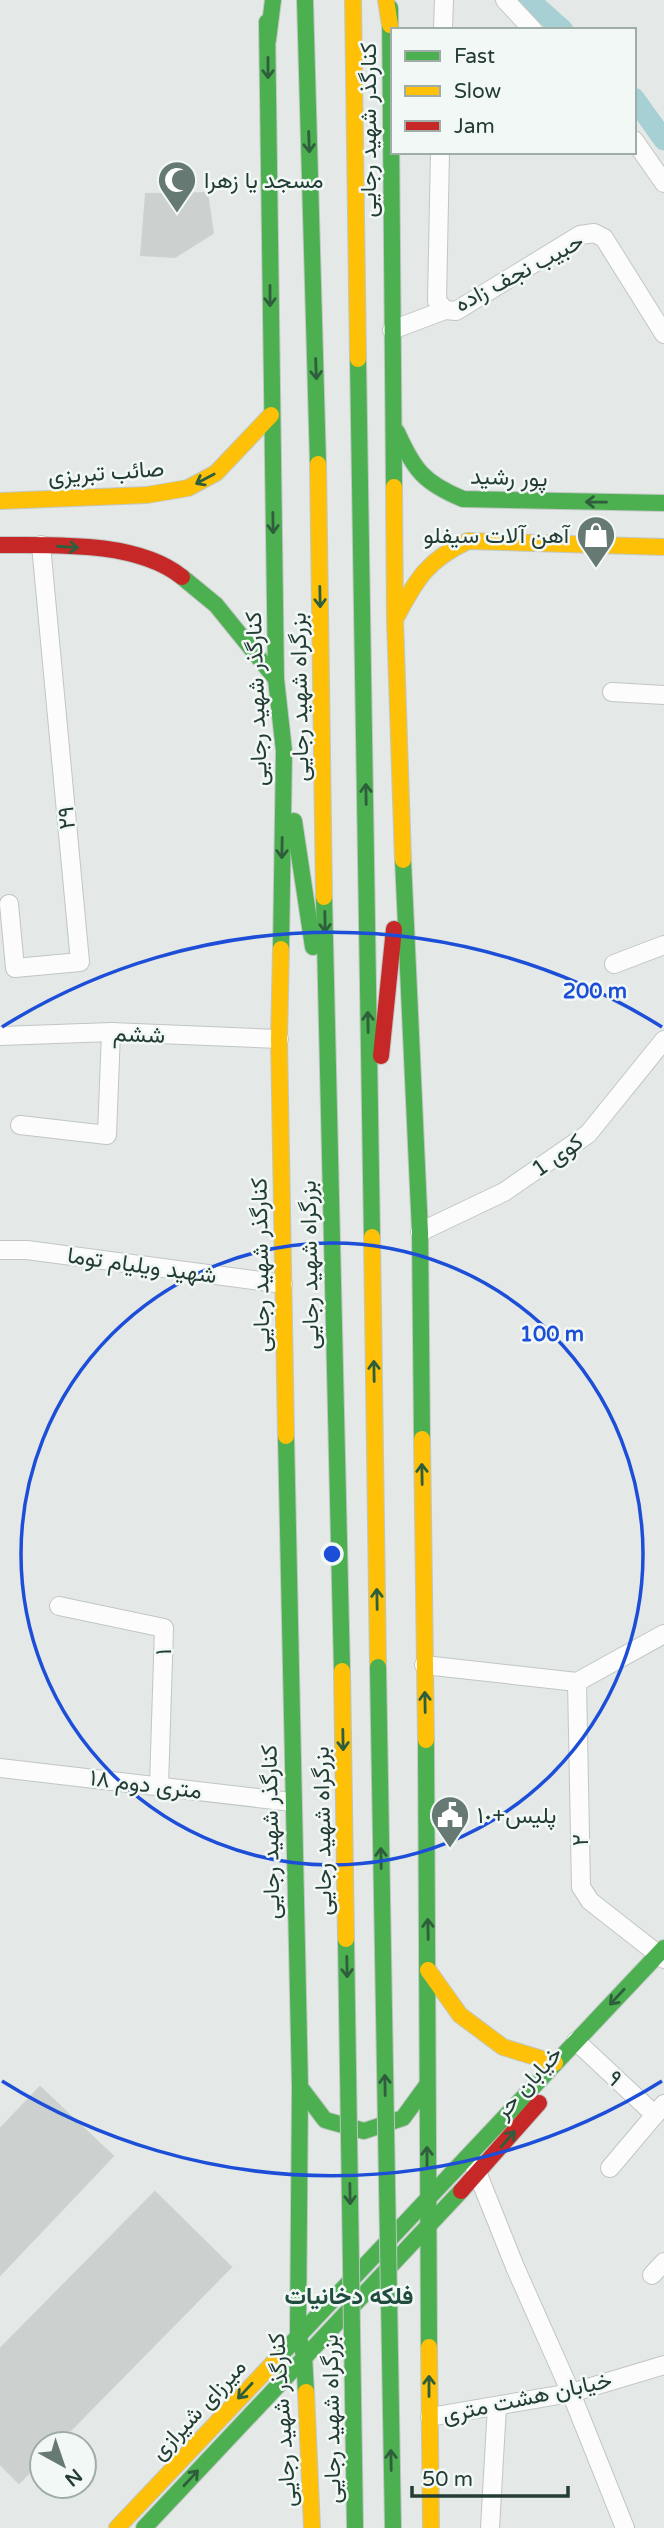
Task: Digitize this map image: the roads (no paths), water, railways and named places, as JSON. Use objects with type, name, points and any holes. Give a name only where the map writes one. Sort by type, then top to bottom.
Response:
[{"type":"main road","name":"کنارگذر شهید رجایی","points":[[267,0],[276,679],[284,751],[279,1039],[292,1802],[300,2087],[298,2335],[304,2355],[312,2528]]},
{"type":"main road","points":[[268,40],[273,0]]},
{"type":"main road","name":"بزرگراه شهید رجایی","points":[[305,0],[317,415],[326,1034],[342,1671],[355,2528]]},
{"type":"main road","points":[[353,0],[393,2528]]},
{"type":"main road","name":"کنارگذر شهید رجایی","points":[[388,0],[395,620],[420,1232],[431,2528]]},
{"type":"main road","name":"صائب تبریزی","points":[[0,501],[147,495],[188,488],[216,473],[271,415]]},
{"type":"main road","name":"پور رشید","points":[[393,422],[413,468],[435,488],[463,499],[664,503]]},
{"type":"main road","points":[[395,620],[418,575],[440,553],[468,541],[664,547]]},
{"type":"main road","points":[[0,545],[121,550],[174,571],[216,605],[276,679]]},
{"type":"main road","points":[[284,751],[326,1034]]},
{"type":"main road","points":[[370,1165],[402,839]]},
{"type":"main road","name":"خیابان حر","points":[[429,2225],[477,2174],[582,2046],[662,1958]]},
{"type":"main road","points":[[428,1970],[460,2015],[503,2047],[555,2063]]},
{"type":"main road","name":"خیابان حر","points":[[427,2199],[555,2063],[582,2046]]},
{"type":"main road","points":[[300,2087],[325,2120],[364,2132],[403,2118],[427,2085]]},
{"type":"main road","name":"میرزای شیرازی","points":[[117,2528],[427,2199]]},
{"type":"main road","name":"میرزای شیرازی","points":[[144,2528],[429,2225]]},
{"type":"street","points":[[443,0],[443,28]]},
{"type":"street","points":[[505,0],[531,28]]},
{"type":"street","points":[[636,143],[664,183]]},
{"type":"street","points":[[440,154],[437,301],[445,310]]},
{"type":"street","name":"حبیب نجف زاده","points":[[392,330],[445,310],[456,311],[580,234],[594,233],[604,237],[664,334]]},
{"type":"street","name":"۲۹","points":[[9,904],[15,968],[80,962],[41,545]]},
{"type":"street","points":[[612,692],[664,695]]},
{"type":"street","points":[[614,964],[664,946]]},
{"type":"street","points":[[20,1125],[107,1135],[111,1032]]},
{"type":"street","name":"ششم","points":[[0,1036],[111,1032],[279,1039]]},
{"type":"street","name":"کوی 1","points":[[420,1232],[504,1192],[588,1134],[664,1040]]},
{"type":"street","name":"شهید ویلیام توما","points":[[0,1250],[27,1250],[283,1284]]},
{"type":"street","name":"۱","points":[[58,1606],[164,1628],[159,1785]]},
{"type":"street","points":[[424,1665],[577,1682],[664,1634]]},
{"type":"street","name":"۲","points":[[577,1682],[581,1886],[590,1901],[662,1958]]},
{"type":"street","name":"۱۸ متری دوم","points":[[0,1768],[292,1802]]},
{"type":"street","name":"۹","points":[[582,2046],[659,2109]]},
{"type":"street","points":[[610,2168],[659,2109]]},
{"type":"street","points":[[470,2153],[625,2528]]},
{"type":"street","name":"خیابان هشت متری","points":[[429,2417],[571,2393],[664,2365]]},
{"type":"street","points":[[490,2528],[496,2406]]},
{"type":"waterway","points":[[529,0],[561,28]]},
{"type":"waterway","points":[[636,101],[664,140]]},
{"type":"place","name":"مسجد یا زهرا","points":[[177,214]]},
{"type":"place","name":"آهن آلات سیفلو","points":[[596,569]]},
{"type":"place","name":"پلیس+١٠","points":[[450,1849]]},
{"type":"district","name":"فلکه دخانیات","points":[[349,2296]]}]
